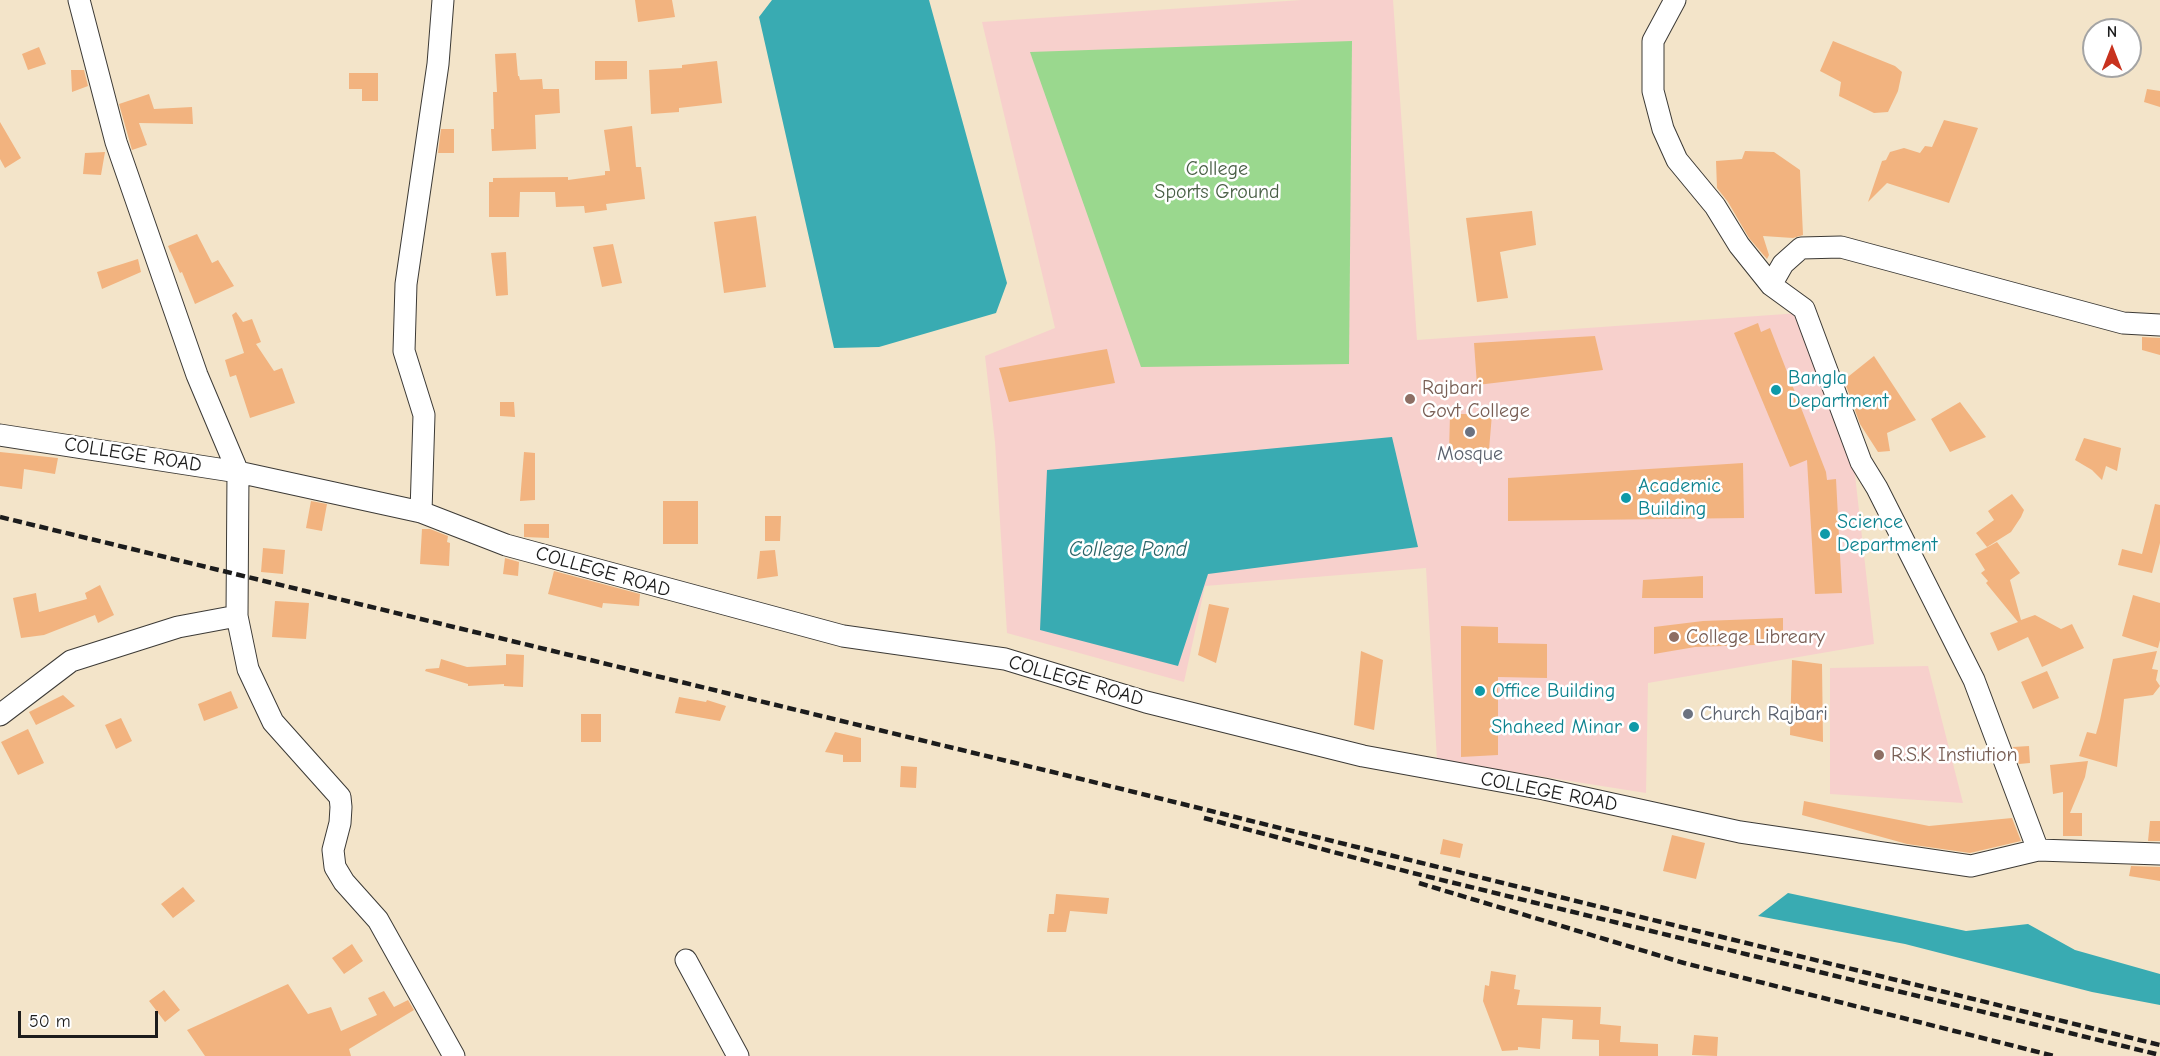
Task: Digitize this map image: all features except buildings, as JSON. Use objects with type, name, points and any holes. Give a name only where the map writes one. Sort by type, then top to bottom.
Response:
[{"type":"street","points":[[80,0],[116,142],[197,375],[238,472],[237,616],[248,669],[273,722],[340,796],[340,823],[333,850],[335,867],[344,882],[378,920],[454,1056]]},
{"type":"street","points":[[421,512],[424,414],[404,351],[406,284],[438,64],[443,0]]},
{"type":"street","points":[[1675,0],[1653,41],[1653,91],[1663,129],[1677,160],[1715,206],[1739,245],[1771,285],[1804,309],[1861,462],[1877,488],[1974,680],[2038,850]]},
{"type":"street","points":[[1771,285],[1783,264],[1801,248],[1842,247],[2122,323],[2160,325]]},
{"type":"street","name":"COLLEGE ROAD","points":[[0,435],[238,472],[421,512],[506,545],[843,636],[1005,659],[1146,702],[1363,756],[1544,789],[1740,832],[1971,866],[2038,850],[2160,854]]},
{"type":"street","points":[[0,715],[71,662],[178,627],[237,616]]},
{"type":"street","points":[[687,960],[738,1056]]},
{"type":"shaded area","name":"Rajbari Govt College","points":[[1301,0],[1393,0],[1417,340],[1800,313],[1854,466],[1874,644],[1648,683],[1646,793],[1437,760],[1426,568],[1205,586],[1184,682],[1007,633],[995,442],[985,356],[1055,328],[982,22]]},
{"type":"shaded area","points":[[1928,666],[1963,803],[1830,794],[1830,668]]},
{"type":"green space","name":"College Sports Ground","points":[[1352,41],[1349,364],[1141,367],[1030,52]]},
{"type":"water","points":[[772,0],[929,0],[1007,283],[996,313],[879,347],[834,348],[759,17]]},
{"type":"water","name":"College Pond","points":[[1392,437],[1418,547],[1208,574],[1178,666],[1040,630],[1047,470]]},
{"type":"water","points":[[1788,893],[1966,931],[2028,924],[2075,950],[2160,974],[2160,1005],[2092,992],[1905,944],[1758,916]]},
{"type":"railway","points":[[0,517],[1069,776],[2160,1045]]},
{"type":"railway","points":[[1204,818],[1409,872],[2160,1055]]},
{"type":"railway","points":[[1419,883],[1684,963],[2054,1056]]},
{"type":"place","name":"Bangla Department","points":[[1776,390]]},
{"type":"place","name":"Rajbari Govt College","points":[[1410,399]]},
{"type":"place","name":"Mosque","points":[[1470,432]]},
{"type":"place","name":"Academic Building","points":[[1626,498]]},
{"type":"place","name":"Science Department","points":[[1825,534]]},
{"type":"place","name":"College Libreary","points":[[1674,637]]},
{"type":"place","name":"Office Building","points":[[1480,691]]},
{"type":"place","name":"Church Rajbari","points":[[1688,714]]},
{"type":"place","name":"Shaheed Minar","points":[[1634,727]]},
{"type":"place","name":"R.S.K Instiution","points":[[1879,755]]}]
